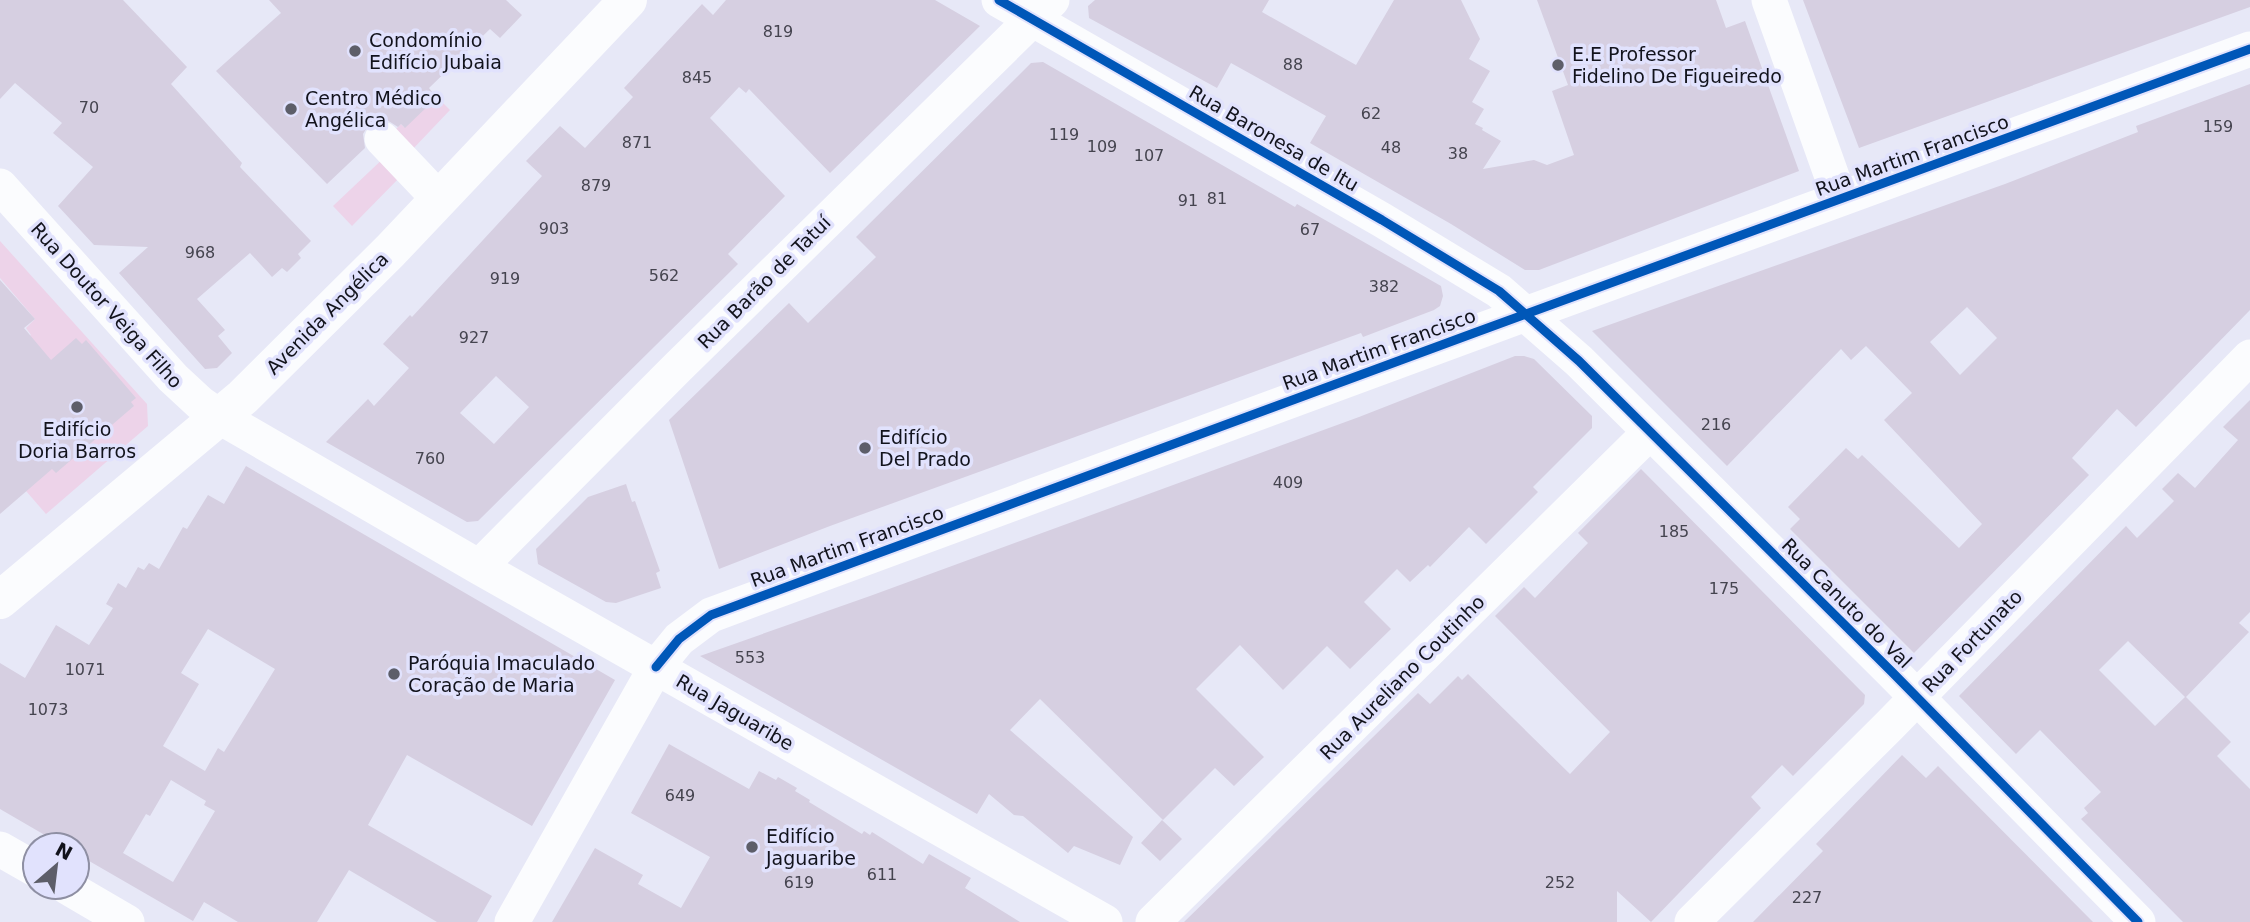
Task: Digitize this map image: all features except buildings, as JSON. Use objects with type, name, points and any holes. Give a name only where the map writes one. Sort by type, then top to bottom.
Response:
[{"type":"main road","name":"Avenida Angélica","points":[[0,600],[220,417],[390,251],[628,0]]},
{"type":"street","name":"Rua Baronesa de Itu","points":[[999,0],[1043,10],[1499,291],[1527,314]]},
{"type":"street","points":[[1769,0],[1840,199]]},
{"type":"street","name":"Rua Barão de Tatuí","points":[[479,567],[1043,10]]},
{"type":"street","name":"Rua Martim Francisco","points":[[512,922],[656,667],[679,639],[711,615],[2250,49]]},
{"type":"street","points":[[382,139],[439,199]]},
{"type":"street","name":"Rua Doutor Veiga Filho","points":[[0,187],[173,378],[220,417]]},
{"type":"street","name":"Rua Canuto do Val","points":[[1527,314],[1579,361],[2138,922]]},
{"type":"street","name":"Rua Fortunato","points":[[1692,922],[2250,357]]},
{"type":"street","name":"Rua Jaguaribe","points":[[220,417],[1105,922]]},
{"type":"street","name":"Rua Aureliano Coutinho","points":[[1153,922],[1650,432]]},
{"type":"street","points":[[0,849],[21,861]]},
{"type":"street","points":[[90,901],[127,922]]},
{"type":"shaded area","points":[[433,93],[450,110],[411,151],[393,132],[401,124],[404,127]]},
{"type":"shaded area","points":[[388,154],[405,172],[352,226],[333,206]]},
{"type":"shaded area","points":[[0,241],[147,404],[148,426],[46,514],[0,461],[0,362],[31,335],[26,328],[35,319],[0,278]]},
{"type":"cycle path","points":[[999,0],[1382,220],[1499,291],[1579,361],[1891,671],[2138,922]]},
{"type":"cycle path","points":[[656,667],[679,639],[711,615],[2250,49]]},
{"type":"place","name":"Condomínio Edifício Jubaia","points":[[355,51]]},
{"type":"place","name":"E.E Professor Fidelino De Figueiredo","points":[[1558,65]]},
{"type":"place","name":"Centro Médico Angélica","points":[[291,109]]},
{"type":"place","name":"Edifício Doria Barros","points":[[77,407]]},
{"type":"place","name":"Edifício Del Prado","points":[[865,448]]},
{"type":"place","name":"Paróquia Imaculado Coração de Maria","points":[[394,674]]},
{"type":"place","name":"Edifício Jaguaribe","points":[[752,847]]}]
